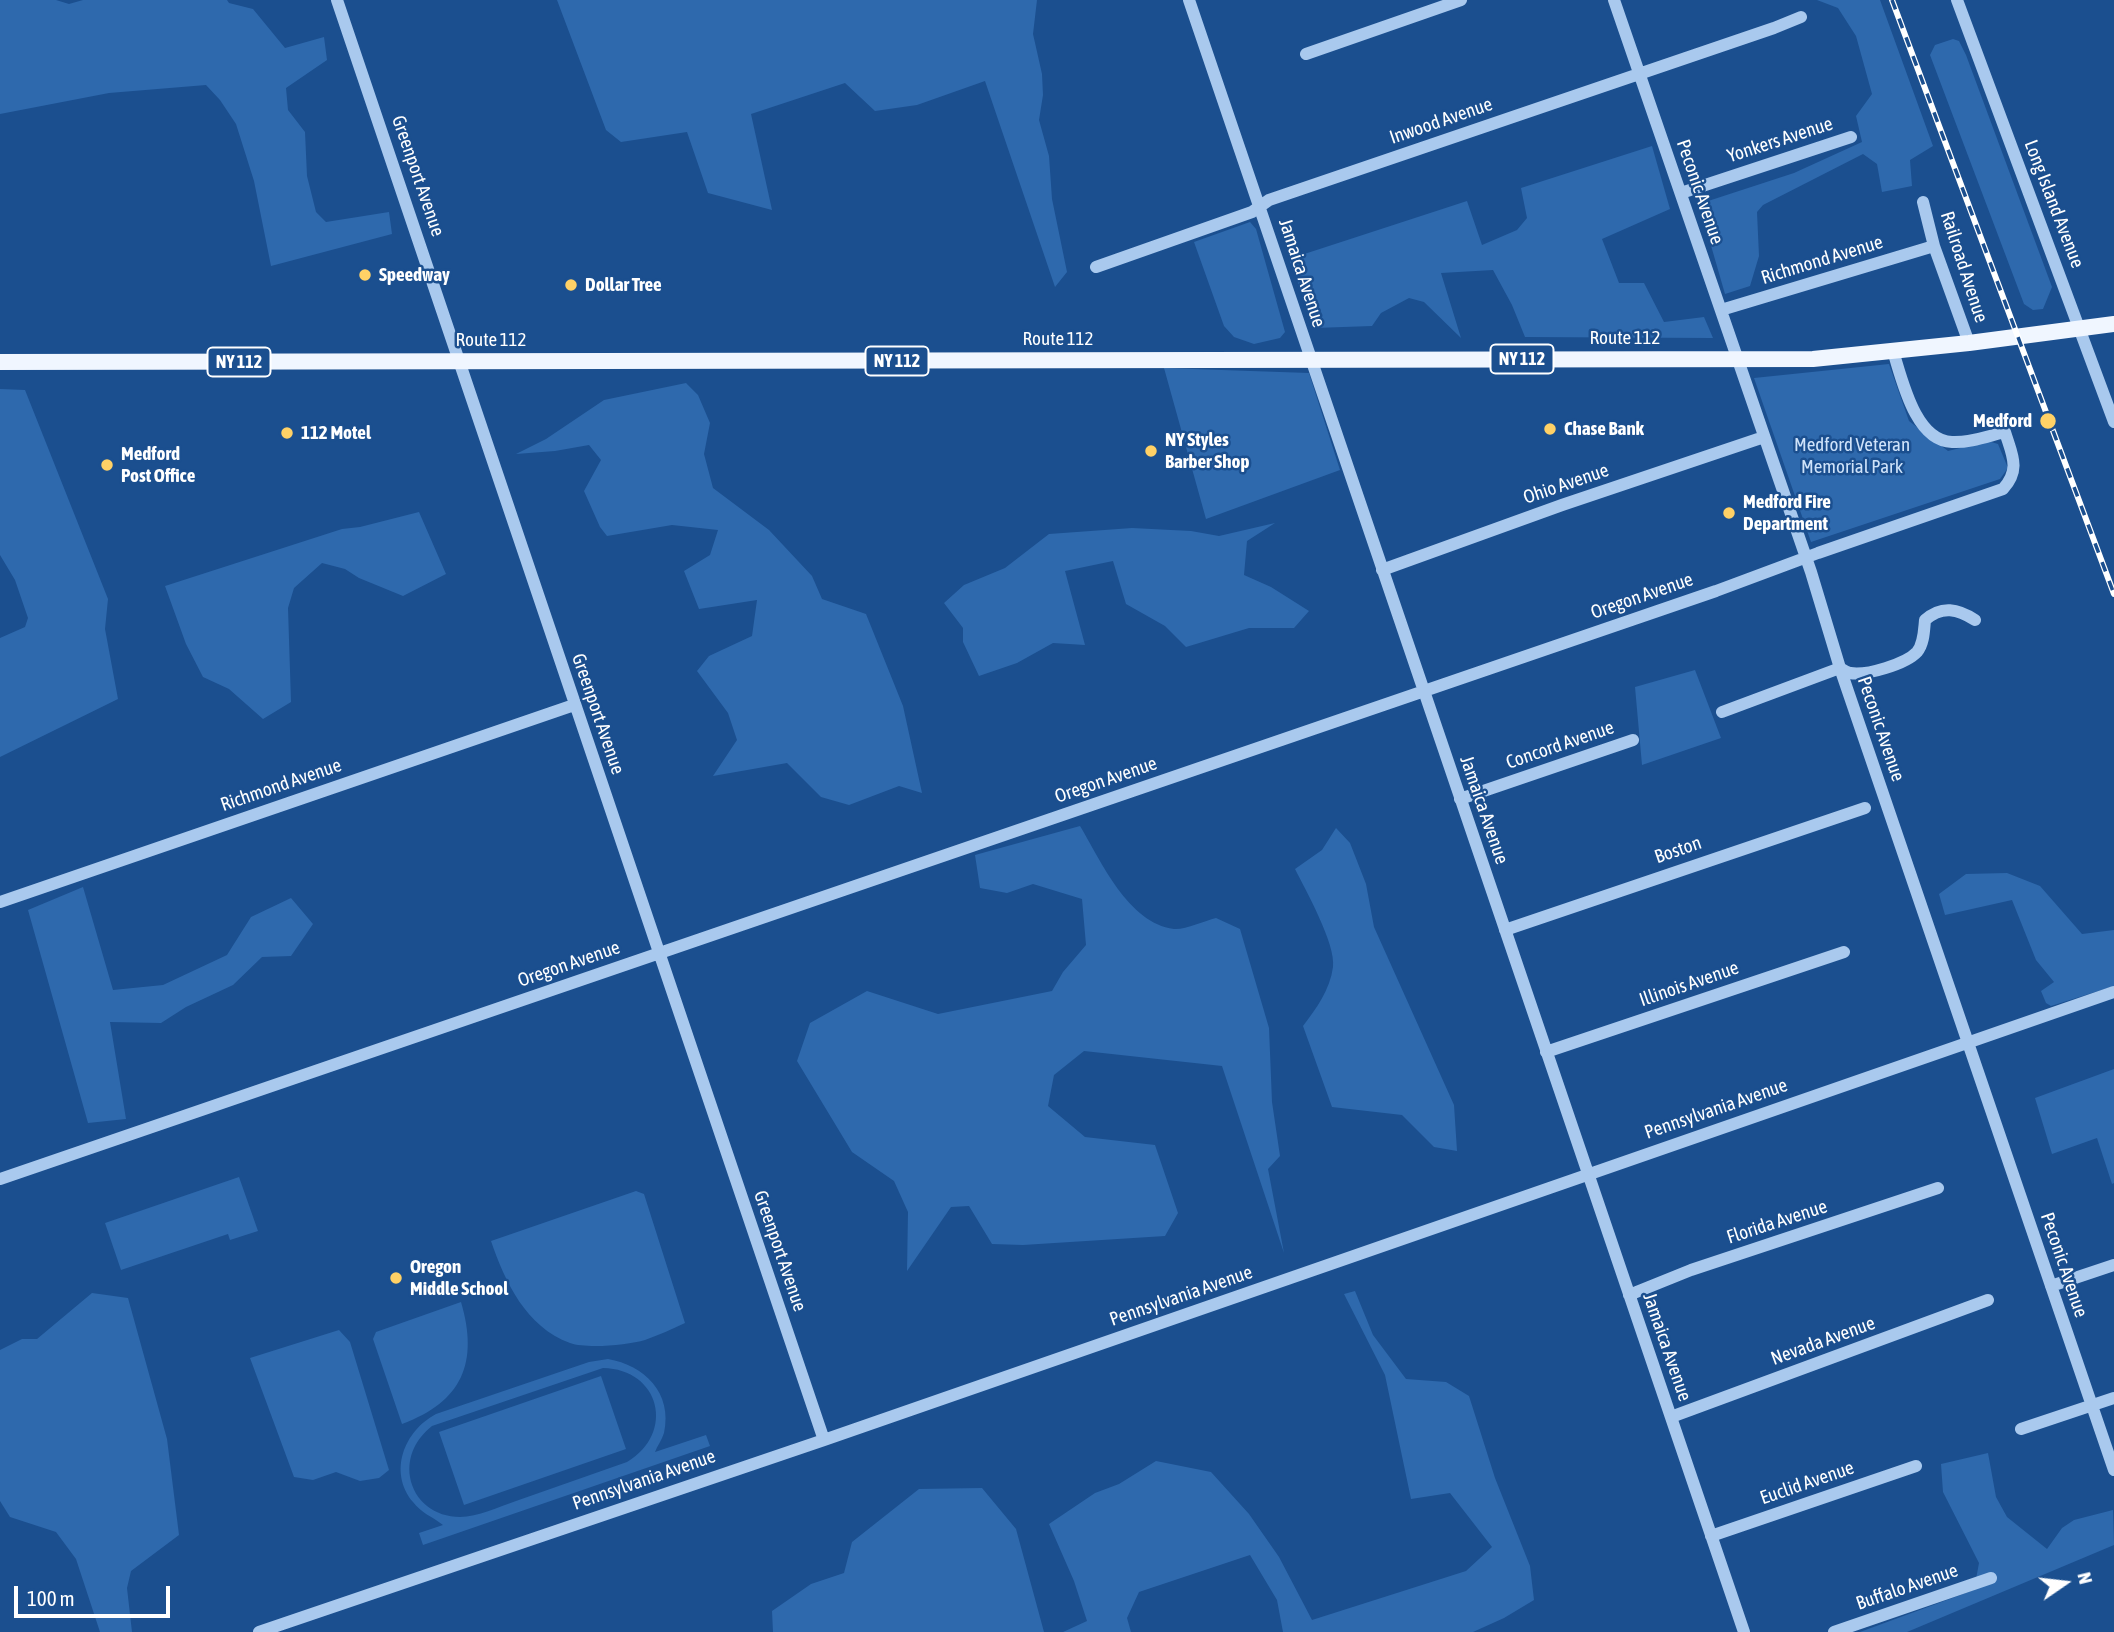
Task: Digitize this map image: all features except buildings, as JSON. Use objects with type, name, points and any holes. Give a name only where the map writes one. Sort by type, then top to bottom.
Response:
[{"type":"main road","name":"Route 112","points":[[0,362],[1831,358],[2114,324]]},
{"type":"street","name":"Greenport Avenue","points":[[337,0],[824,1440]]},
{"type":"street","name":"Jamaica Avenue","points":[[1189,0],[1744,1632]]},
{"type":"street","points":[[1306,54],[1461,0]]},
{"type":"street","name":"Peconic Avenue","points":[[1614,0],[1825,612],[1840,668],[2114,1470]]},
{"type":"street","name":"Long Island Avenue","points":[[1957,0],[2114,422]]},
{"type":"street","name":"Inwood Avenue","points":[[1096,267],[1252,212],[1269,200],[1801,17]]},
{"type":"street","name":"Yonkers Avenue","points":[[1681,193],[1851,137]]},
{"type":"street","name":"Railroad Avenue","points":[[1923,202],[1934,246],[1969,343]]},
{"type":"street","name":"Richmond Avenue","points":[[1721,310],[1934,246]]},
{"type":"street","name":"Oregon Avenue","points":[[0,1179],[1423,692],[2003,489],[2011,479],[2015,467],[2005,432],[1966,442],[1948,443],[1927,432],[1913,411],[1893,351]]},
{"type":"street","name":"Ohio Avenue","points":[[1382,570],[1562,505],[1765,437]]},
{"type":"street","points":[[1722,712],[1840,668],[1849,673],[1887,669],[1918,651],[1923,640],[1925,620],[1931,614],[1948,609],[1961,611],[1975,620]]},
{"type":"street","name":"Richmond Avenue","points":[[0,902],[574,705]]},
{"type":"street","name":"Concord Avenue","points":[[1460,799],[1633,740]]},
{"type":"street","name":"Boston","points":[[1504,930],[1865,808]]},
{"type":"street","name":"Illinois Avenue","points":[[1546,1052],[1844,952]]},
{"type":"street","name":"Pennsylvania Avenue","points":[[258,1632],[824,1440],[2114,992]]},
{"type":"street","name":"Florida Avenue","points":[[1629,1295],[1691,1270],[1938,1188]]},
{"type":"street","points":[[2051,1286],[2114,1265]]},
{"type":"street","name":"Nevada Avenue","points":[[1671,1417],[1988,1300]]},
{"type":"street","points":[[2021,1429],[2114,1398]]},
{"type":"street","name":"Euclid Avenue","points":[[1711,1536],[1916,1466]]},
{"type":"street","name":"Buffalo Avenue","points":[[1834,1632],[1991,1578]]},
{"type":"green space","points":[[0,0],[56,0],[69,4],[83,0],[227,0],[229,3],[253,9],[285,48],[324,37],[327,60],[286,88],[288,110],[305,132],[307,176],[316,212],[326,222],[389,212],[392,234],[271,266],[254,181],[236,124],[206,85],[109,93],[0,114]]},
{"type":"green space","points":[[557,0],[1037,0],[1033,34],[1042,74],[1043,95],[1039,120],[1049,156],[1052,199],[1067,272],[1055,287],[985,81],[917,105],[875,111],[845,83],[751,114],[772,210],[708,193],[687,132],[621,142],[606,130]]},
{"type":"green space","points":[[1817,0],[1880,0],[1933,146],[1910,160],[1912,186],[1882,192],[1877,164],[1863,154],[1763,205],[1757,212],[1759,256],[1750,286],[1725,294],[1699,204],[1794,173],[1862,142],[1856,116],[1872,94],[1856,36],[1838,8]]},
{"type":"green space","points":[[1953,39],[1959,41],[1966,55],[2052,287],[2043,309],[2033,310],[2024,304],[1930,55],[1935,45]]},
{"type":"green space","points":[[1652,146],[1670,209],[1602,239],[1619,283],[1644,283],[1664,322],[1704,317],[1713,338],[1525,337],[1493,270],[1441,273],[1461,338],[1424,302],[1409,298],[1381,313],[1372,326],[1315,328],[1289,259],[1467,201],[1482,245],[1517,230],[1527,218],[1521,188]]},
{"type":"green space","points":[[1250,222],[1256,229],[1285,332],[1280,338],[1254,344],[1234,337],[1224,326],[1194,242]]},
{"type":"green space","name":"Medford Veteran Memorial Park","points":[[1889,364],[1909,421],[1948,451],[1988,441],[1998,444],[2008,468],[2000,479],[1811,542],[1754,378]]},
{"type":"green space","points":[[1164,368],[1309,373],[1340,470],[1206,519]]},
{"type":"green space","points":[[686,383],[698,395],[710,423],[704,454],[713,488],[769,530],[812,576],[822,599],[866,614],[903,706],[922,793],[899,786],[849,805],[821,797],[787,763],[713,776],[737,740],[728,713],[697,671],[709,656],[752,636],[757,600],[699,609],[684,571],[710,555],[718,530],[672,525],[607,536],[600,527],[584,491],[601,460],[589,445],[516,454],[546,439],[604,400]]},
{"type":"green space","points":[[0,389],[25,390],[108,599],[105,629],[118,699],[0,757],[0,638],[25,627],[28,618],[15,580],[0,555]]},
{"type":"green space","points":[[419,512],[446,574],[403,596],[359,578],[345,569],[322,563],[294,588],[288,608],[291,702],[263,719],[229,689],[203,677],[186,644],[165,586],[342,529]]},
{"type":"green space","points":[[1275,523],[1247,541],[1244,575],[1271,587],[1309,611],[1294,628],[1249,628],[1186,647],[1165,626],[1126,604],[1113,561],[1065,571],[1085,645],[1053,643],[1017,663],[979,676],[963,642],[963,628],[944,603],[964,585],[1005,568],[1049,534],[1132,528],[1191,531],[1219,536]]},
{"type":"green space","points":[[1695,670],[1721,738],[1642,765],[1635,687]]},
{"type":"green space","points":[[1080,826],[1118,888],[1143,915],[1174,929],[1216,918],[1240,929],[1269,1028],[1272,1102],[1280,1156],[1268,1169],[1284,1253],[1222,1066],[1084,1051],[1054,1075],[1048,1106],[1085,1137],[1155,1145],[1178,1213],[1165,1236],[1023,1245],[992,1244],[969,1206],[951,1207],[907,1271],[908,1212],[894,1181],[852,1152],[797,1061],[810,1023],[867,991],[938,1014],[1052,991],[1063,972],[1086,945],[1082,899],[1033,884],[1007,893],[980,888],[975,855]]},
{"type":"green space","points":[[1336,828],[1350,843],[1366,884],[1374,927],[1454,1105],[1457,1151],[1434,1147],[1402,1115],[1332,1107],[1303,1026],[1326,991],[1333,957],[1319,918],[1295,869],[1322,850]]},
{"type":"green space","points":[[2007,873],[2040,886],[2082,934],[2114,930],[2114,986],[2051,1006],[2046,1003],[2041,991],[2054,982],[2036,960],[2012,900],[1945,915],[1939,894],[1966,874]]},
{"type":"green space","points":[[83,887],[113,990],[163,985],[227,955],[251,917],[291,898],[313,924],[291,956],[262,957],[233,985],[186,1007],[161,1023],[110,1022],[126,1119],[88,1123],[28,910]]},
{"type":"green space","points":[[2114,1069],[2112,1184],[2097,1138],[2052,1154],[2035,1098]]},
{"type":"green space","points":[[239,1177],[258,1231],[230,1240],[228,1234],[121,1270],[105,1223]]},
{"type":"green space","points":[[636,1191],[644,1194],[685,1323],[645,1340],[618,1345],[577,1345],[555,1336],[529,1315],[519,1301],[503,1272],[491,1241]]},
{"type":"green space","points":[[1355,1291],[1373,1335],[1406,1379],[1446,1382],[1469,1396],[1495,1478],[1530,1566],[1534,1600],[1473,1632],[1283,1632],[1277,1600],[1250,1555],[1139,1592],[1127,1618],[1131,1632],[1063,1632],[1087,1621],[1074,1581],[1049,1524],[1095,1493],[1119,1484],[1156,1461],[1211,1472],[1249,1514],[1279,1557],[1312,1620],[1466,1571],[1492,1547],[1450,1493],[1411,1499],[1385,1375],[1344,1294]]},
{"type":"green space","points":[[92,1293],[128,1298],[167,1439],[179,1535],[131,1571],[127,1588],[132,1632],[100,1632],[76,1559],[56,1532],[10,1517],[0,1501],[0,1350],[22,1339],[37,1339]]},
{"type":"green space","points":[[461,1302],[468,1344],[461,1378],[452,1392],[439,1404],[402,1424],[373,1339],[376,1332]]},
{"type":"green space","points":[[339,1330],[350,1342],[389,1470],[379,1478],[360,1481],[336,1472],[313,1480],[294,1477],[250,1358]]},
{"type":"green space","points":[[608,1359],[621,1362],[633,1367],[653,1383],[664,1405],[666,1419],[664,1433],[655,1452],[706,1435],[710,1446],[423,1545],[419,1533],[443,1525],[416,1506],[405,1490],[401,1465],[403,1453],[415,1431],[436,1414],[589,1362]],"holes":[[[603,1368],[622,1371],[638,1379],[649,1391],[655,1404],[656,1420],[652,1435],[642,1450],[627,1462],[467,1517],[434,1511],[421,1500],[412,1486],[409,1469],[411,1455],[421,1436],[432,1426]]]},
{"type":"green space","points":[[601,1376],[626,1449],[464,1505],[439,1432]]},
{"type":"green space","points":[[1988,1453],[1996,1497],[2007,1517],[2047,1549],[2062,1528],[2074,1520],[2113,1510],[2114,1545],[1907,1632],[1860,1632],[1974,1590],[1979,1563],[1943,1492],[1941,1464]]},
{"type":"green space","points":[[982,1488],[1016,1529],[1044,1632],[773,1632],[772,1611],[811,1584],[844,1573],[852,1542],[919,1489]]},
{"type":"railway","points":[[1892,0],[2114,594]]},
{"type":"place","name":"Speedway","points":[[365,275]]},
{"type":"place","name":"Dollar Tree","points":[[571,285]]},
{"type":"place","name":"Medford","points":[[2048,421]]},
{"type":"place","name":"Chase Bank","points":[[1550,429]]},
{"type":"place","name":"112 Motel","points":[[287,433]]},
{"type":"place","name":"NY Styles Barber Shop","points":[[1151,451]]},
{"type":"place","name":"Medford Post Office","points":[[107,465]]},
{"type":"place","name":"Medford Fire Department","points":[[1729,513]]},
{"type":"place","name":"Oregon Middle School","points":[[396,1278]]}]
